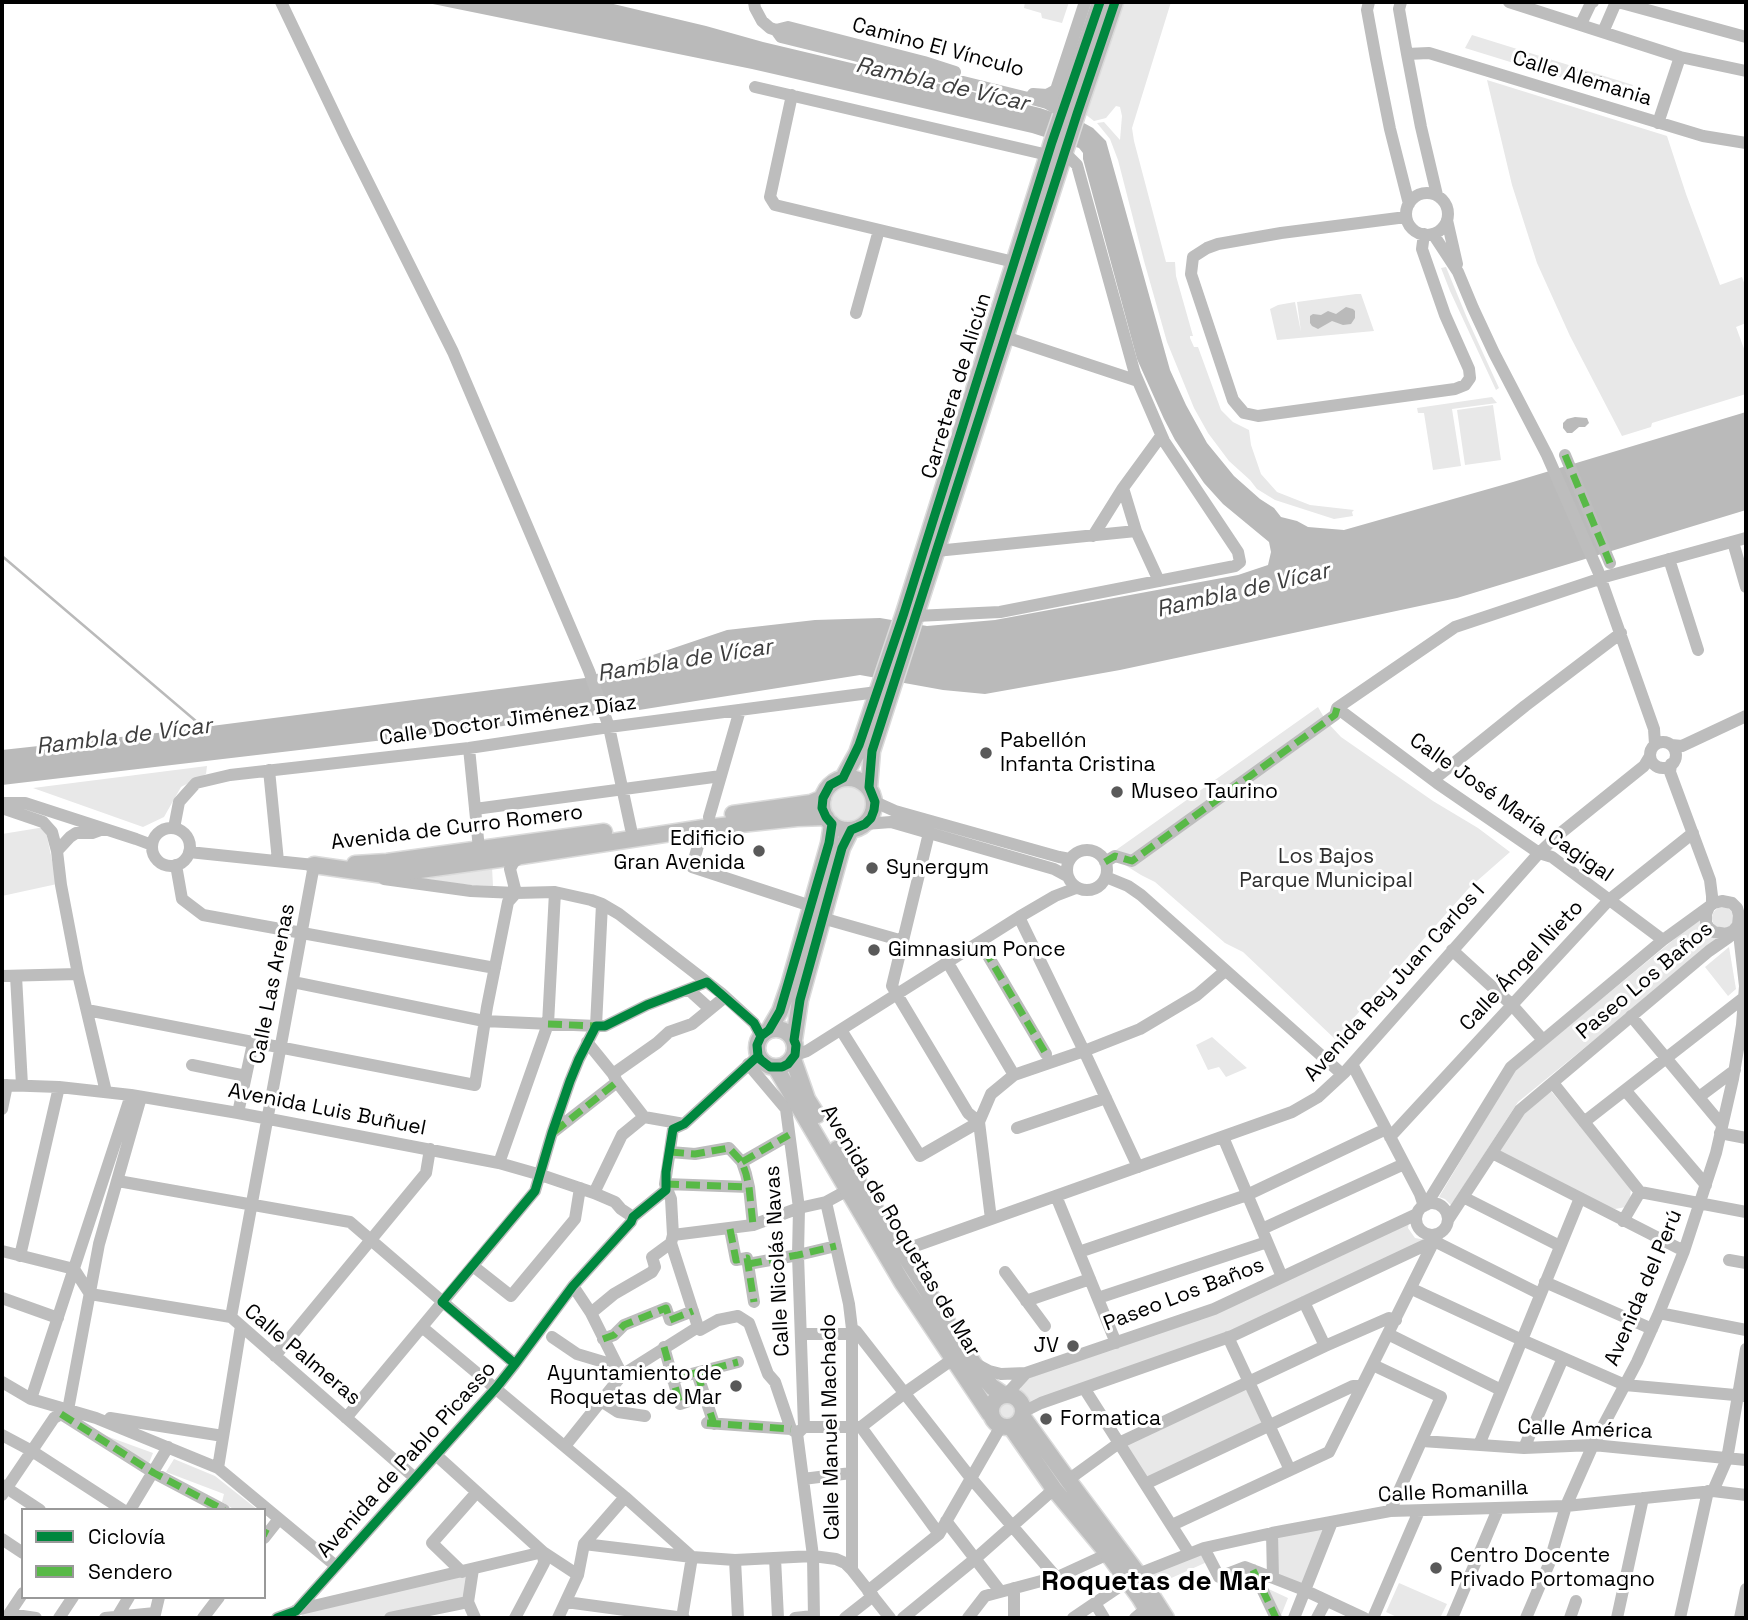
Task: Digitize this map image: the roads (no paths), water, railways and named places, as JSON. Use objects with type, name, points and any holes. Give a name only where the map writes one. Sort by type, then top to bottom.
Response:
[{"type":"main road","name":"Carretera de Alicún","points":[[843,778],[857,753],[936,551],[1005,337],[1058,150],[1065,111],[1100,2]]},
{"type":"main road","name":"Carretera de Alicún","points":[[1065,111],[1115,2]]},
{"type":"main road","name":"Carretera de Alicún","points":[[910,615],[1014,262],[1058,150]]},
{"type":"main road","name":"Carretera de Alicún","points":[[872,794],[871,757],[882,690]]},
{"type":"main road","points":[[829,821],[829,843],[817,912],[800,1000],[794,1052],[782,1067],[776,1068],[753,1060],[757,1045],[780,1011],[817,912],[842,848],[858,827],[871,818],[874,810],[872,794],[862,781],[843,778],[830,785],[823,798],[822,808],[829,821],[838,828],[858,827]]},
{"type":"main road","name":"Avenida de Curro Romero","points":[[314,865],[384,875],[521,856],[811,803],[823,798]]},
{"type":"main road","name":"Avenida de Curro Romero","points":[[314,865],[370,864],[631,829],[706,822],[797,817],[829,821]]},
{"type":"main road","points":[[765,1033],[780,1029],[786,1031],[794,1052]]},
{"type":"main road","name":"Avenida de Roquetas de Mar","points":[[794,1052],[807,1098],[842,1159],[973,1363],[992,1387],[1020,1401],[1022,1405],[1010,1419]]},
{"type":"main road","name":"Avenida de Roquetas de Mar","points":[[776,1068],[902,1282],[953,1359],[1010,1419],[1166,1618]]},
{"type":"main road","points":[[1006,1394],[994,1399],[991,1405],[1010,1419]]},
{"type":"main road","name":"Avenida de Roquetas de Mar","points":[[1061,1485],[1108,1554],[1133,1577],[1145,1615]]},
{"type":"street","points":[[281,2],[453,352],[589,671],[608,724],[631,829]]},
{"type":"street","points":[[754,2],[762,21],[775,30]]},
{"type":"street","points":[[1065,111],[1056,90],[1085,2]]},
{"type":"street","points":[[1369,2],[1367,10],[1378,71],[1412,228],[1429,234],[1458,272]]},
{"type":"street","points":[[1401,2],[1399,9],[1420,127],[1437,195],[1446,205],[1448,212],[1447,220],[1458,272],[1494,353],[1547,456],[1599,573],[1710,880],[1717,891],[1737,908],[1739,915],[1735,931],[1717,933],[1706,923],[1712,896],[1710,880]]},
{"type":"street","points":[[1509,2],[1680,57],[1746,71]]},
{"type":"street","points":[[1581,24],[1593,2]]},
{"type":"street","points":[[1603,32],[1617,2],[1746,37]]},
{"type":"street","name":"Camino El Vínculo","points":[[1056,90],[1048,95],[1035,95],[924,62],[788,27],[775,30],[781,37],[797,42],[1036,100],[1065,111]]},
{"type":"street","name":"Calle Alemania","points":[[1407,54],[1429,53],[1713,138],[1746,143]]},
{"type":"street","points":[[1658,122],[1680,57]]},
{"type":"street","points":[[755,87],[1058,150],[1077,165],[1138,381],[1161,436],[1238,552],[1240,562],[1235,566],[1000,612],[910,615]]},
{"type":"street","points":[[792,95],[770,197],[775,205],[1014,262]]},
{"type":"street","points":[[1408,210],[1414,197],[1429,193],[1437,195]]},
{"type":"street","points":[[1408,210],[1218,244],[1193,257],[1191,274],[1233,400],[1244,413],[1258,416],[1455,389],[1465,385],[1470,377],[1469,369],[1445,315],[1422,249],[1429,234],[1440,230],[1447,220]]},
{"type":"street","points":[[856,313],[878,230]]},
{"type":"street","points":[[1005,337],[1138,381]]},
{"type":"street","points":[[1093,536],[1123,488],[1161,436]]},
{"type":"street","points":[[1565,455],[1611,563]]},
{"type":"street","points":[[1123,488],[1136,531],[1159,581]]},
{"type":"street","points":[[936,551],[1136,531]]},
{"type":"street","points":[[1105,862],[1115,856],[1132,860],[1335,715],[1337,708],[1455,626],[1599,573],[1669,559],[1746,538]]},
{"type":"street","points":[[1733,542],[1746,587]]},
{"type":"street","points":[[1669,559],[1698,650]]},
{"type":"street","points":[[1433,780],[1621,633]]},
{"type":"street","name":"Calle Doctor Jiménez Díaz","points":[[174,828],[179,802],[196,783],[230,775],[469,748],[608,724],[740,710],[882,690]]},
{"type":"street","name":"Calle José María Cagigal","points":[[1337,708],[1433,780],[1539,853],[1552,857],[1663,940]]},
{"type":"street","points":[[740,710],[692,867],[903,941]]},
{"type":"street","name":"Avenida Rey Juan Carlos I","points":[[901,1251],[1292,1112],[1318,1097],[1347,1069],[1557,836],[1664,757],[1746,716]]},
{"type":"street","points":[[469,748],[479,849]]},
{"type":"street","points":[[269,770],[278,861]]},
{"type":"street","points":[[475,809],[720,776]]},
{"type":"street","points":[[872,794],[895,811],[1070,859]]},
{"type":"street","points":[[2,806],[25,803],[152,845]]},
{"type":"street","points":[[2,806],[43,822],[52,832],[78,974],[106,1092]]},
{"type":"street","points":[[57,851],[58,814]]},
{"type":"street","points":[[858,827],[891,822],[1054,869],[1070,881],[1082,890],[1094,890],[1103,883],[1107,868],[1105,862],[1096,852],[1077,852],[1067,864],[1070,881]]},
{"type":"street","points":[[174,828],[189,839],[190,852],[187,858],[176,865],[164,865],[152,851],[153,839],[162,830],[174,828]]},
{"type":"street","points":[[57,851],[76,833],[92,834],[103,829]]},
{"type":"street","points":[[929,833],[892,986],[968,1113],[979,1122]]},
{"type":"street","name":"Calle Ángel Nieto","points":[[1388,1133],[1609,900],[1693,833]]},
{"type":"street","points":[[190,852],[314,865]]},
{"type":"street","points":[[516,893],[510,869],[521,856]]},
{"type":"street","points":[[176,865],[182,899],[203,915],[495,968]]},
{"type":"street","name":"Calle Las Arenas","points":[[231,1317],[314,865]]},
{"type":"street","points":[[353,872],[386,880],[471,891],[555,892],[602,904],[619,914],[726,997],[765,1033]]},
{"type":"street","points":[[1106,877],[1141,895],[1225,971],[1347,1069],[1388,1133],[1420,1194],[1422,1208],[1416,1222],[1424,1234],[1434,1235],[1543,1288],[1652,1329]]},
{"type":"street","points":[[794,1052],[807,1051],[841,1030],[979,941],[1055,896],[1070,881]]},
{"type":"street","points":[[499,1163],[548,1024],[555,892]]},
{"type":"street","points":[[87,1010],[475,1085],[484,1021],[508,902],[516,893]]},
{"type":"street","points":[[1711,906],[1722,901],[1746,900]]},
{"type":"street","points":[[346,1418],[535,1191],[570,1081],[596,1026],[602,904]]},
{"type":"street","name":"Paseo Los Baños","points":[[1006,1394],[1026,1373],[1214,1309],[1422,1208],[1511,1067],[1663,940],[1711,906]]},
{"type":"street","points":[[1018,917],[1138,1167]]},
{"type":"street","name":"Paseo Los Baños","points":[[1448,1220],[1520,1110],[1735,931]]},
{"type":"street","name":"Avenida del Perú","points":[[1526,1618],[1549,1564],[1566,1506],[1593,1445],[1652,1329],[1684,1251],[1706,1185],[1735,1070],[1742,1025],[1745,986],[1735,931]]},
{"type":"street","points":[[984,949],[1046,1054]]},
{"type":"street","points":[[1452,950],[1512,1005],[1543,1040]]},
{"type":"street","points":[[948,962],[1014,1075]]},
{"type":"street","points":[[991,1219],[979,1122],[991,1094],[1014,1075],[1140,1029],[1196,995],[1225,971]]},
{"type":"street","points":[[2,976],[78,974]]},
{"type":"street","points":[[16,976],[22,1085]]},
{"type":"street","points":[[292,982],[484,1021],[605,1026],[647,1005],[707,982]]},
{"type":"street","points":[[689,990],[710,1009]]},
{"type":"street","points":[[1584,1122],[1745,995]]},
{"type":"street","points":[[552,1133],[669,1032],[692,1024],[726,997]]},
{"type":"street","points":[[1631,1016],[1699,1097],[1721,1129],[1746,1138]]},
{"type":"street","points":[[841,1030],[920,1156],[979,1122]]},
{"type":"street","points":[[238,1113],[253,1042]]},
{"type":"street","points":[[587,1042],[644,1117],[684,1124]]},
{"type":"street","points":[[753,1060],[684,1124],[673,1129],[666,1187],[671,1199],[672,1239],[698,1327],[700,1330],[718,1320],[738,1316],[749,1323],[768,1374],[775,1382],[797,1430],[813,1556],[813,1617],[795,1618]]},
{"type":"street","name":"Calle Nicolás Navas","points":[[753,1060],[786,1109],[799,1208],[801,1334],[797,1430]]},
{"type":"street","points":[[192,1065],[246,1076]]},
{"type":"street","points":[[1699,1097],[1735,1070]]},
{"type":"street","points":[[1553,1083],[1640,1192],[1746,1212]]},
{"type":"street","points":[[2,1109],[4,1085]]},
{"type":"street","name":"Avenida Luis Buñuel","points":[[4,1085],[59,1087],[136,1096],[268,1118],[499,1163],[594,1193],[614,1202],[633,1217]]},
{"type":"street","points":[[20,1256],[59,1087]]},
{"type":"street","points":[[1625,1090],[1706,1185]]},
{"type":"street","points":[[70,1412],[99,1244],[118,1181],[136,1096]]},
{"type":"street","points":[[31,1399],[136,1096]]},
{"type":"street","points":[[1017,1128],[1106,1098]]},
{"type":"street","points":[[594,1193],[622,1135],[644,1117]]},
{"type":"street","points":[[1079,1252],[1247,1195],[1388,1133]]},
{"type":"street","points":[[742,1162],[789,1135]]},
{"type":"street","points":[[1223,1137],[1282,1277]]},
{"type":"street","points":[[670,1152],[695,1154],[729,1148],[742,1162],[749,1187],[753,1224]]},
{"type":"street","points":[[275,1356],[426,1173],[430,1149]]},
{"type":"street","points":[[1492,1153],[1684,1251]]},
{"type":"street","points":[[1098,1298],[1264,1236],[1404,1164]]},
{"type":"street","points":[[118,1181],[351,1222],[515,1364]]},
{"type":"street","points":[[666,1187],[749,1187]]},
{"type":"street","name":"Avenida de Pablo Picasso","points":[[277,1618],[301,1612],[336,1566],[496,1388],[573,1286],[633,1217],[666,1187]]},
{"type":"street","points":[[473,1266],[511,1296],[575,1219],[580,1188]]},
{"type":"street","points":[[591,1313],[614,1294],[652,1272],[655,1267],[652,1257],[672,1239],[753,1224],[825,1202],[848,1190]]},
{"type":"street","points":[[1623,1221],[1640,1192]]},
{"type":"street","points":[[1056,1196],[1116,1343]]},
{"type":"street","points":[[1463,1197],[1560,1246]]},
{"type":"street","points":[[1479,1445],[1580,1198]]},
{"type":"street","name":"Calle Manuel Machado","points":[[825,1202],[849,1304],[852,1332],[856,1427],[851,1473],[852,1570]]},
{"type":"street","points":[[1172,1525],[1329,1452],[1437,1237],[1447,1225],[1444,1209],[1439,1205],[1433,1203],[1422,1208]]},
{"type":"street","points":[[730,1229],[736,1260],[747,1258],[754,1302]]},
{"type":"street","points":[[845,1618],[939,1534],[971,1477],[1010,1419],[1041,1403],[1228,1337],[1437,1237]]},
{"type":"street","points":[[748,1264],[836,1246]]},
{"type":"street","points":[[2,1251],[74,1269],[90,1294]]},
{"type":"street","points":[[1730,1260],[1746,1263]]},
{"type":"street","points":[[1005,1272],[1045,1326]]},
{"type":"street","points":[[1026,1301],[1090,1279]]},
{"type":"street","points":[[573,1286],[591,1313],[620,1371]]},
{"type":"street","points":[[1412,1289],[1625,1385],[1742,1396]]},
{"type":"street","name":"Calle Palmeras","points":[[90,1294],[231,1317],[415,1478]]},
{"type":"street","points":[[2,1298],[58,1318]]},
{"type":"street","points":[[1304,1302],[1325,1346]]},
{"type":"street","points":[[603,1339],[614,1335],[624,1325],[666,1308],[670,1320],[693,1311]]},
{"type":"street","points":[[1658,1313],[1746,1329]]},
{"type":"street","points":[[902,1618],[1061,1485],[1119,1443],[1325,1346],[1389,1318],[1396,1320]]},
{"type":"street","points":[[218,1468],[241,1326]]},
{"type":"street","points":[[422,1327],[625,1497],[692,1557]]},
{"type":"street","points":[[565,1447],[601,1401],[620,1371],[698,1327]]},
{"type":"street","points":[[801,1334],[856,1331],[971,1477],[1056,1577]]},
{"type":"street","points":[[1388,1334],[1501,1391]]},
{"type":"street","points":[[552,1336],[577,1354],[620,1371]]},
{"type":"street","points":[[1228,1337],[1290,1470]]},
{"type":"street","points":[[664,1347],[680,1404],[704,1396]]},
{"type":"street","points":[[1680,1618],[1710,1491],[1727,1459],[1742,1396],[1746,1349]]},
{"type":"street","points":[[1524,1448],[1563,1358]]},
{"type":"street","points":[[697,1373],[710,1424],[797,1430],[856,1427],[953,1359]]},
{"type":"street","points":[[673,1379],[738,1362]]},
{"type":"street","points":[[973,1363],[1002,1374],[1026,1373]]},
{"type":"street","points":[[1373,1365],[1441,1397],[1390,1511]]},
{"type":"street","points":[[2,1382],[31,1399],[168,1447],[218,1468],[336,1566]]},
{"type":"street","points":[[1145,1484],[1353,1386],[1362,1386]]},
{"type":"street","points":[[1084,1388],[1189,1553]]},
{"type":"street","points":[[601,1401],[618,1412],[645,1416]]},
{"type":"street","points":[[70,1412],[154,1473],[220,1508]]},
{"type":"street","points":[[36,1508],[3,1489],[54,1418],[70,1412],[223,1436]]},
{"type":"street","points":[[856,1427],[939,1534]]},
{"type":"street","points":[[2,1435],[32,1451],[120,1508]]},
{"type":"street","name":"Calle América","points":[[1422,1441],[1524,1448],[1593,1445],[1746,1460]]},
{"type":"street","points":[[131,1508],[168,1447]]},
{"type":"street","points":[[436,1455],[543,1552],[578,1575]]},
{"type":"street","points":[[803,1479],[851,1473]]},
{"type":"street","name":"Calle Romanilla","points":[[1073,1618],[1133,1577],[1189,1553],[1272,1533],[1390,1511],[1566,1506],[1710,1491],[1746,1495]]},
{"type":"street","points":[[467,1570],[432,1544],[477,1492]]},
{"type":"street","points":[[558,1618],[578,1575],[584,1544],[625,1497]]},
{"type":"street","points":[[1617,1618],[1643,1498]]},
{"type":"street","points":[[1452,1618],[1498,1509]]},
{"type":"street","points":[[1373,1618],[1419,1511]]},
{"type":"street","points":[[266,1533],[279,1518]]},
{"type":"street","points":[[946,1521],[1000,1591]]},
{"type":"street","points":[[1294,1618],[1332,1522]]},
{"type":"street","points":[[1272,1533],[1273,1578]]},
{"type":"street","points":[[2,1539],[21,1552]]},
{"type":"street","points":[[584,1544],[735,1560],[813,1556],[836,1559],[852,1570],[890,1618]]},
{"type":"street","points":[[1204,1548],[1219,1577],[1245,1567],[1304,1590],[1364,1618]]},
{"type":"street","points":[[301,1612],[543,1552]]},
{"type":"street","points":[[515,1618],[544,1563],[543,1552]]},
{"type":"street","points":[[968,1618],[985,1596],[1056,1577],[1108,1554]]},
{"type":"street","points":[[566,1602],[628,1614],[683,1618],[692,1557]]},
{"type":"street","points":[[775,1558],[778,1618]]},
{"type":"street","points":[[735,1560],[738,1618]]},
{"type":"street","points":[[467,1570],[468,1602],[475,1618]]},
{"type":"street","points":[[1253,1570],[1276,1618]]},
{"type":"street","points":[[1014,1588],[1014,1618]]},
{"type":"street","points":[[1743,1613],[1746,1588]]},
{"type":"street","points":[[21,1596],[9,1614],[36,1618]]},
{"type":"street","points":[[59,1618],[72,1599]]},
{"type":"street","points":[[111,1618],[127,1599]]},
{"type":"street","points":[[203,1618],[217,1599]]},
{"type":"street","points":[[1317,1618],[1326,1601]]},
{"type":"street","points":[[1570,1618],[1576,1601]]},
{"type":"street","points":[[390,1618],[424,1615],[468,1602]]},
{"type":"street","points":[[1094,1603],[1104,1618]]},
{"type":"street","points":[[111,1618],[155,1616]]},
{"type":"water","name":"Rambla de Vícar","points":[[423,2],[605,2],[1040,108],[1093,128],[1106,141],[1170,370],[1186,405],[1207,443],[1234,476],[1274,508],[1281,517],[1308,527],[1344,530],[1746,412],[1746,510],[1457,598],[1120,670],[985,694],[943,690],[860,675],[639,710],[2,785],[2,750],[157,733],[585,678],[727,630],[815,620],[880,618],[927,626],[995,620],[1238,575],[1268,565],[1271,552],[1269,542],[1223,504],[1204,483],[1164,419],[1137,359],[1083,153],[1079,148],[1032,133],[752,69]]},
{"type":"water","points":[[1570,67],[1602,76],[1602,80],[1594,87],[1575,81],[1574,75],[1568,70]]},
{"type":"water","points":[[1346,307],[1355,311],[1351,324],[1343,325],[1332,321],[1318,329],[1310,323],[1310,316],[1313,314],[1321,315],[1328,311],[1336,314]]},
{"type":"water","points":[[1575,417],[1587,418],[1589,423],[1567,433],[1563,423]]},
{"type":"waterway","name":"Rambla de Vícar","points":[[2,556],[201,728]]},
{"type":"place","name":"Pabellón Infanta Cristina","points":[[986,753]]},
{"type":"place","name":"Museo Taurino","points":[[1117,792]]},
{"type":"place","name":"Edificio Gran Avenida","points":[[759,851]]},
{"type":"place","name":"Synergym","points":[[872,868]]},
{"type":"place","name":"Gimnasium Ponce","points":[[874,950]]},
{"type":"place","name":"JV","points":[[1073,1346]]},
{"type":"place","name":"Ayuntamiento de Roquetas de Mar","points":[[736,1386]]},
{"type":"place","name":"Formatica","points":[[1046,1419]]},
{"type":"place","name":"Centro Docente Privado Portomagno","points":[[1436,1568]]},
{"type":"district","name":"Roquetas de Mar","points":[[1156,1582]]},
{"type":"park label","name":"Los Bajos Parque Municipal","points":[[1326,869]]}]
